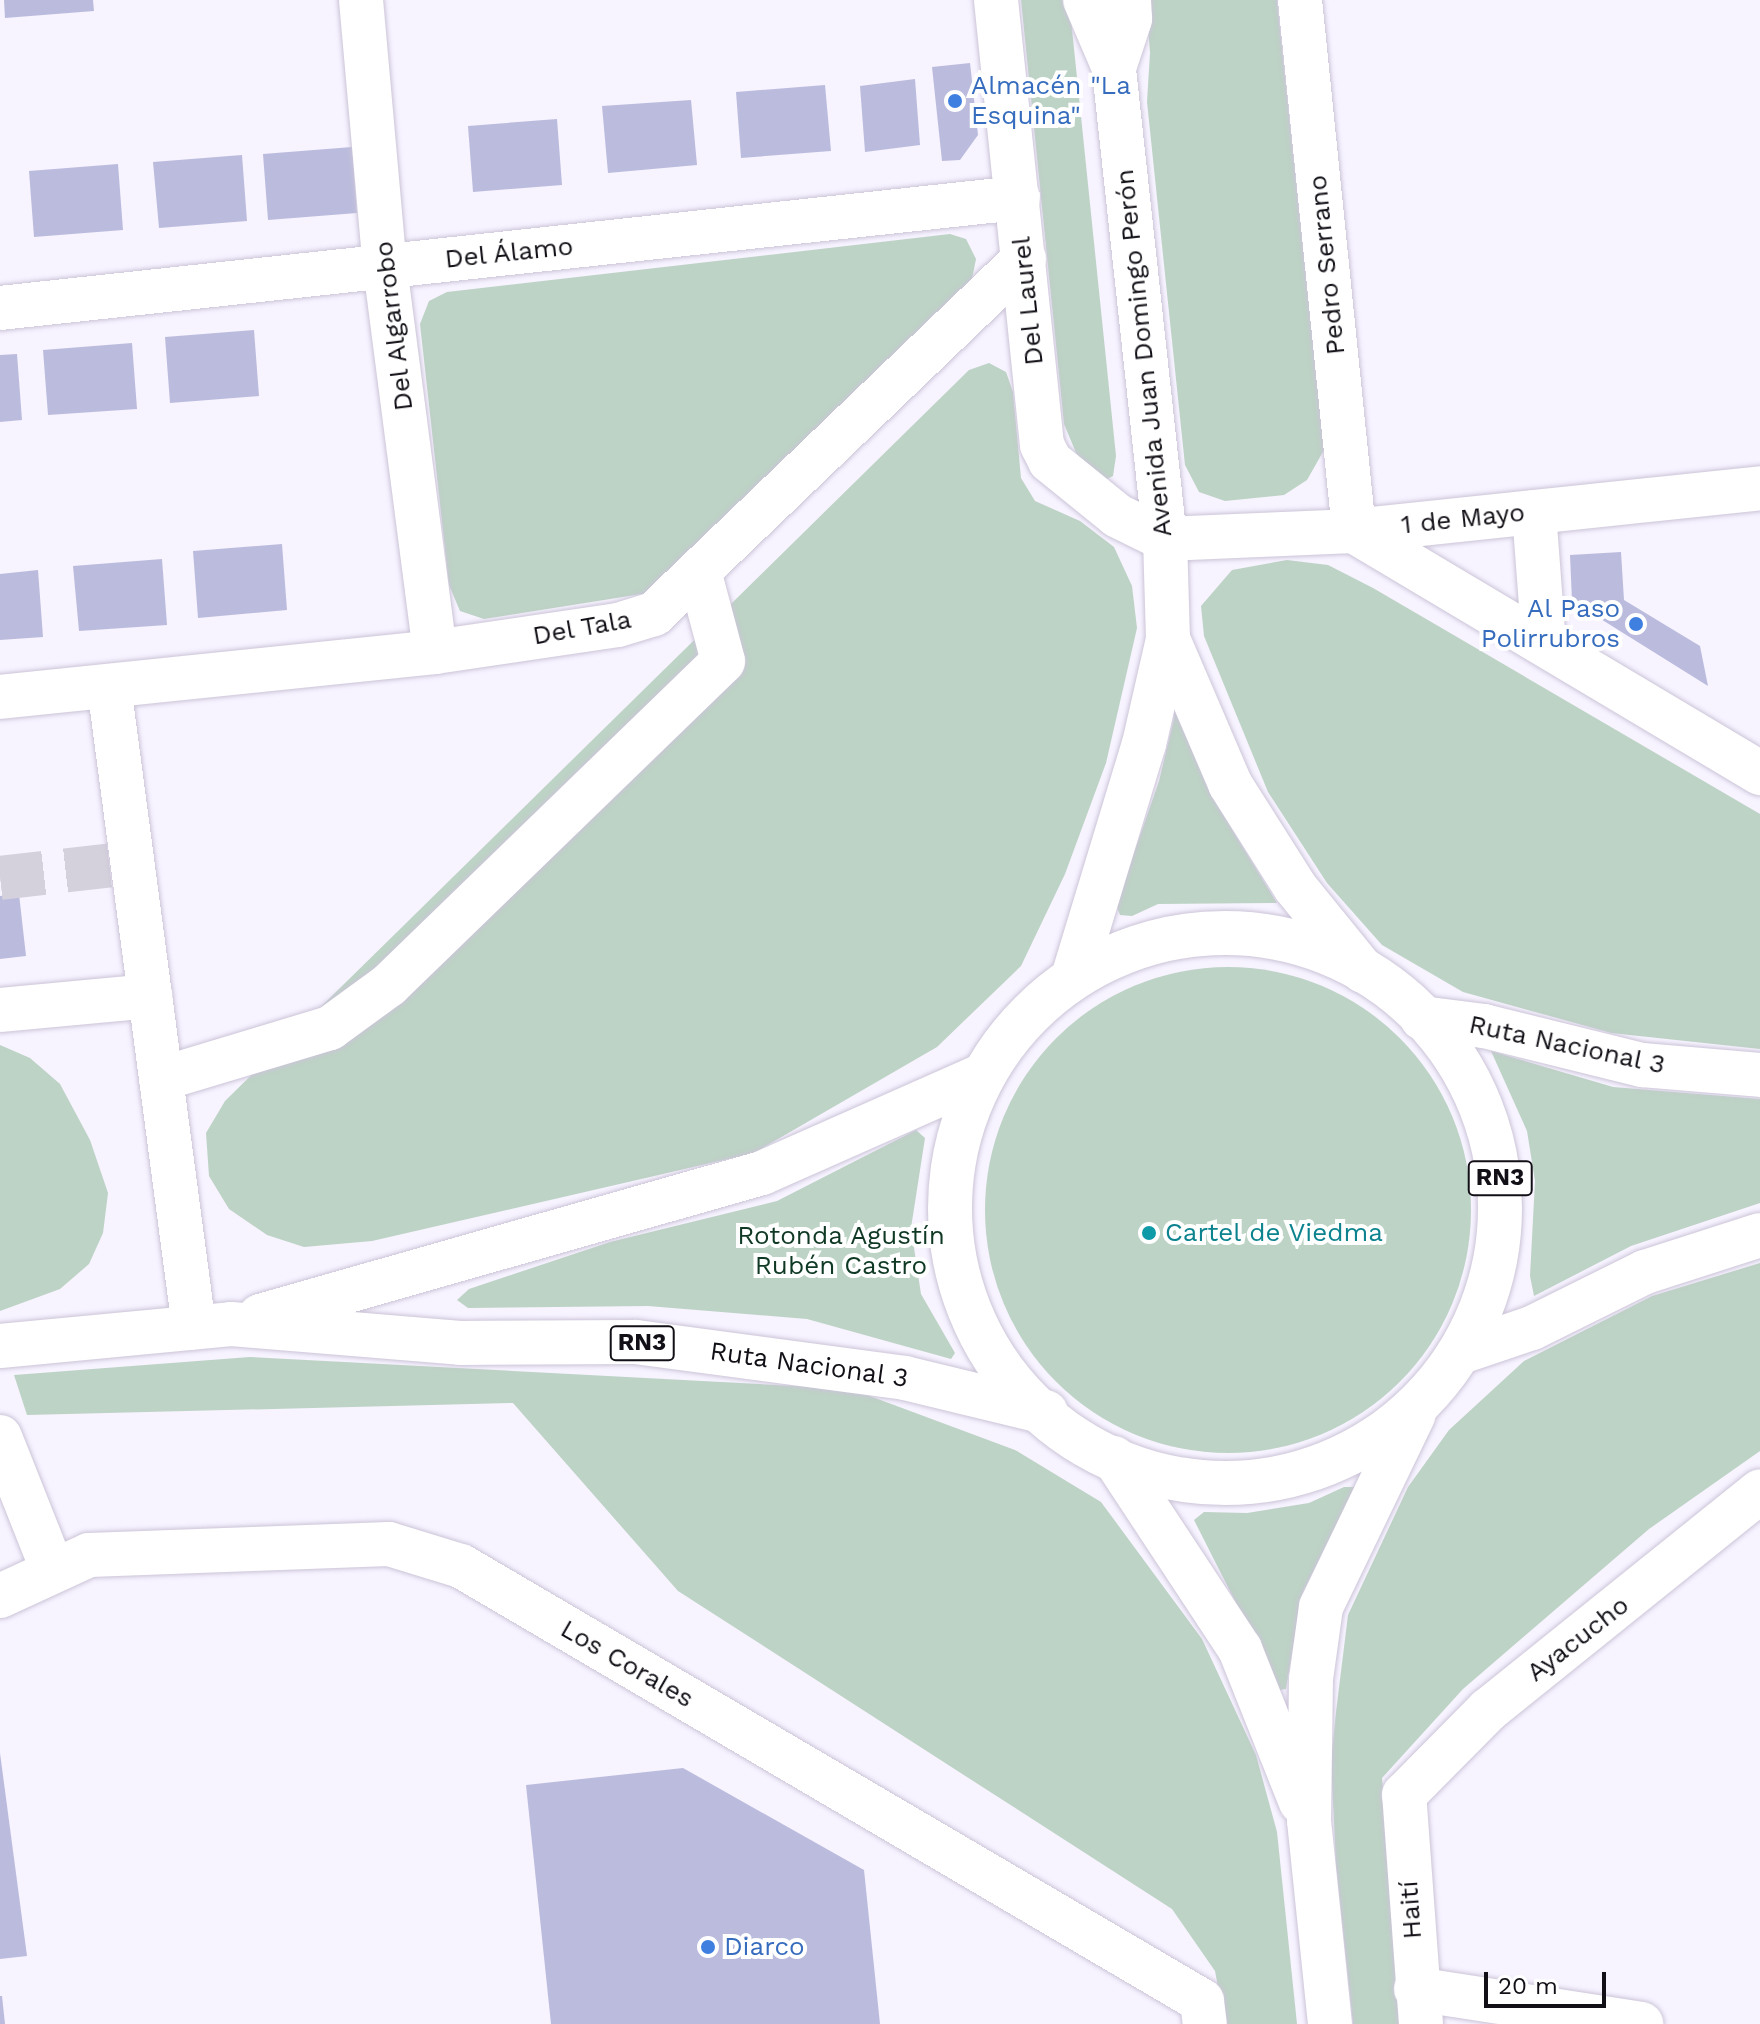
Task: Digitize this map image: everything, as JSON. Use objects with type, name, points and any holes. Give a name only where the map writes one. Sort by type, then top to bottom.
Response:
[{"type":"main road","name":"Del Algarrobo","points":[[361,0],[385,267],[435,652]]},
{"type":"main road","name":"Del Laurel","points":[[996,0],[1042,445],[1050,461],[1118,516],[1165,539]]},
{"type":"main road","name":"Avenida Juan Domingo Perón","points":[[1074,974],[1144,744],[1168,639],[1165,539],[1114,68],[1085,0]]},
{"type":"main road","name":"Avenida Juan Domingo Perón","points":[[1114,68],[1130,19],[1129,0]]},
{"type":"main road","name":"Pedro Serrano","points":[[1300,0],[1354,531]]},
{"type":"main road","name":"Del Álamo","points":[[0,308],[1018,198]]},
{"type":"main road","name":"Del Tala","points":[[0,697],[435,652],[618,625],[654,614],[1024,259]]},
{"type":"main road","name":"1 de Mayo","points":[[1165,539],[1354,531],[1760,488]]},
{"type":"main road","points":[[1534,512],[1544,644]]},
{"type":"main road","points":[[1354,531],[1760,773]]},
{"type":"main road","points":[[161,1079],[330,1028],[389,985],[723,661],[699,571]]},
{"type":"main road","name":"Avenida Juan Domingo Perón","points":[[1168,639],[1230,784],[1295,887],[1363,971]]},
{"type":"main road","points":[[109,686],[161,1079],[212,1325]]},
{"type":"main road","name":"Ruta Nacional 3","points":[[1216,928],[1334,952],[1363,971],[1422,1018],[1468,1084],[1500,1177],[1497,1266],[1464,1351],[1414,1414],[1342,1463],[1244,1488],[1166,1480],[1077,1438],[1008,1375],[966,1300],[948,1205],[962,1113],[983,1075],[1033,1010],[1074,974],[1112,952],[1216,928]]},
{"type":"main road","points":[[0,1010],[150,996]]},
{"type":"main road","name":"Ruta Nacional 3","points":[[1422,1018],[1498,1029],[1642,1065],[1760,1075]]},
{"type":"main road","name":"Ruta Nacional 3","points":[[0,1346],[212,1325],[762,1173],[983,1075]]},
{"type":"main road","points":[[1464,1351],[1532,1328],[1645,1272],[1760,1235]]},
{"type":"main road","name":"Ruta Nacional 3","points":[[212,1325],[460,1343],[652,1344],[905,1378],[1048,1413]]},
{"type":"main road","points":[[1330,2024],[1309,1821],[1311,1679],[1321,1607],[1414,1414]]},
{"type":"main road","points":[[0,1437],[53,1571]]},
{"type":"main road","points":[[1114,1458],[1240,1649],[1309,1821]]},
{"type":"main road","name":"Ayacucho","points":[[1404,1795],[1488,1710],[1760,1491]]},
{"type":"main road","name":"Los Corales","points":[[0,1596],[89,1555],[389,1544],[461,1566],[1204,2013]]},
{"type":"main road","name":"Haití","points":[[1404,1795],[1418,2006]]},
{"type":"main road","points":[[1418,2006],[1641,2024]]},
{"type":"green space","points":[[1021,0],[1069,0],[1116,456],[1113,476],[1102,482],[1082,467],[1064,424]]},
{"type":"green space","points":[[1146,0],[1277,0],[1324,450],[1307,480],[1284,495],[1225,501],[1199,492],[1185,465],[1147,102],[1150,53]]},
{"type":"green space","points":[[950,234],[966,239],[976,259],[972,279],[648,593],[484,619],[460,611],[449,585],[420,324],[429,301],[447,292]]},
{"type":"green space","points":[[989,363],[1006,372],[1013,392],[1021,478],[1035,501],[1080,521],[1114,547],[1132,586],[1137,628],[1106,763],[1065,874],[1021,966],[937,1047],[754,1153],[372,1241],[304,1247],[267,1235],[229,1209],[209,1176],[206,1133],[225,1101],[969,370]]},
{"type":"green space","points":[[1287,560],[1328,565],[1373,588],[1760,814],[1760,1049],[1611,1033],[1463,992],[1382,945],[1327,883],[1268,792],[1204,636],[1201,606],[1232,570]]},
{"type":"green space","points":[[1177,706],[1214,800],[1277,903],[1158,904],[1132,916],[1120,915],[1116,905],[1159,781]]},
{"type":"green space","name":"Rotonda Agustín Rubén Castro","points":[[1228,967],[1275,971],[1321,985],[1363,1008],[1400,1038],[1430,1075],[1453,1117],[1467,1163],[1471,1210],[1467,1257],[1453,1303],[1430,1345],[1400,1382],[1363,1412],[1321,1435],[1275,1449],[1228,1453],[1181,1449],[1135,1435],[1093,1412],[1056,1382],[1026,1345],[1003,1303],[989,1257],[985,1210],[989,1163],[1003,1117],[1026,1075],[1056,1038],[1093,1008],[1135,985],[1181,971]]},
{"type":"green space","points":[[0,1045],[30,1058],[60,1084],[90,1140],[108,1193],[103,1233],[89,1264],[60,1289],[0,1311]]},
{"type":"green space","points":[[1491,1051],[1613,1087],[1760,1099],[1760,1203],[1631,1246],[1534,1296],[1530,1276],[1535,1181],[1527,1131]]},
{"type":"green space","name":"Rotonda Agustín Rubén Castro","points":[[916,1130],[925,1138],[911,1228],[921,1294],[955,1353],[951,1359],[807,1319],[648,1306],[468,1308],[457,1300],[469,1289],[610,1242],[777,1201]]},
{"type":"green space","points":[[1760,1263],[1760,1451],[1649,1529],[1463,1689],[1382,1778],[1405,2024],[1353,2024],[1336,1864],[1331,1762],[1336,1712],[1348,1615],[1408,1487],[1449,1430],[1524,1361],[1652,1296]]},
{"type":"green space","points":[[250,1357],[851,1389],[1015,1450],[1101,1502],[1202,1639],[1256,1755],[1277,1832],[1297,2024],[1225,2024],[1215,1971],[1172,1909],[678,1591],[513,1403],[27,1415],[14,1375]]},
{"type":"green space","points":[[1344,1487],[1355,1487],[1302,1594],[1286,1689],[1280,1690],[1194,1520],[1204,1512],[1247,1513],[1309,1503]]},
{"type":"building","points":[[4,0],[93,0],[94,11],[5,18]]},
{"type":"building","name":"Almacén \"La Esquina\"","points":[[970,63],[978,135],[960,160],[942,161],[932,67]]},
{"type":"building","points":[[915,79],[920,145],[865,152],[860,86]]},
{"type":"building","points":[[825,85],[831,151],[741,158],[736,92]]},
{"type":"building","points":[[691,100],[697,165],[608,173],[602,106]]},
{"type":"building","points":[[557,119],[562,185],[473,192],[468,126]]},
{"type":"building","points":[[352,147],[357,213],[268,220],[263,154]]},
{"type":"building","points":[[242,155],[247,221],[159,228],[153,162]]},
{"type":"building","points":[[118,164],[123,230],[34,237],[29,171]]},
{"type":"building","points":[[254,330],[259,396],[170,403],[165,337]]},
{"type":"building","points":[[132,343],[137,409],[48,415],[43,350]]},
{"type":"building","points":[[17,354],[22,420],[0,422],[0,355]]},
{"type":"building","points":[[282,544],[287,610],[198,618],[193,551]]},
{"type":"building","name":"Al Paso Polirrubros","points":[[1621,552],[1624,600],[1700,646],[1708,686],[1572,601],[1570,555]]},
{"type":"building","points":[[162,559],[167,625],[79,631],[73,566]]},
{"type":"building","points":[[38,570],[43,637],[0,640],[0,574]]},
{"type":"building","points":[[19,894],[26,956],[0,959],[0,896]]},
{"type":"building","points":[[0,1753],[27,1956],[0,1959]]},
{"type":"building","name":"Diarco","points":[[683,1768],[864,1870],[880,2024],[551,2024],[526,1785]]},
{"type":"building","points":[[2,1996],[5,2024],[0,2024]]},
{"type":"tunnel","points":[[0,878],[132,863]]},
{"type":"place","name":"Almacén \"La Esquina\"","points":[[955,101]]},
{"type":"place","name":"Al Paso Polirrubros","points":[[1636,624]]},
{"type":"place","name":"Cartel de Viedma","points":[[1149,1233]]},
{"type":"place","name":"Diarco","points":[[708,1947]]}]
